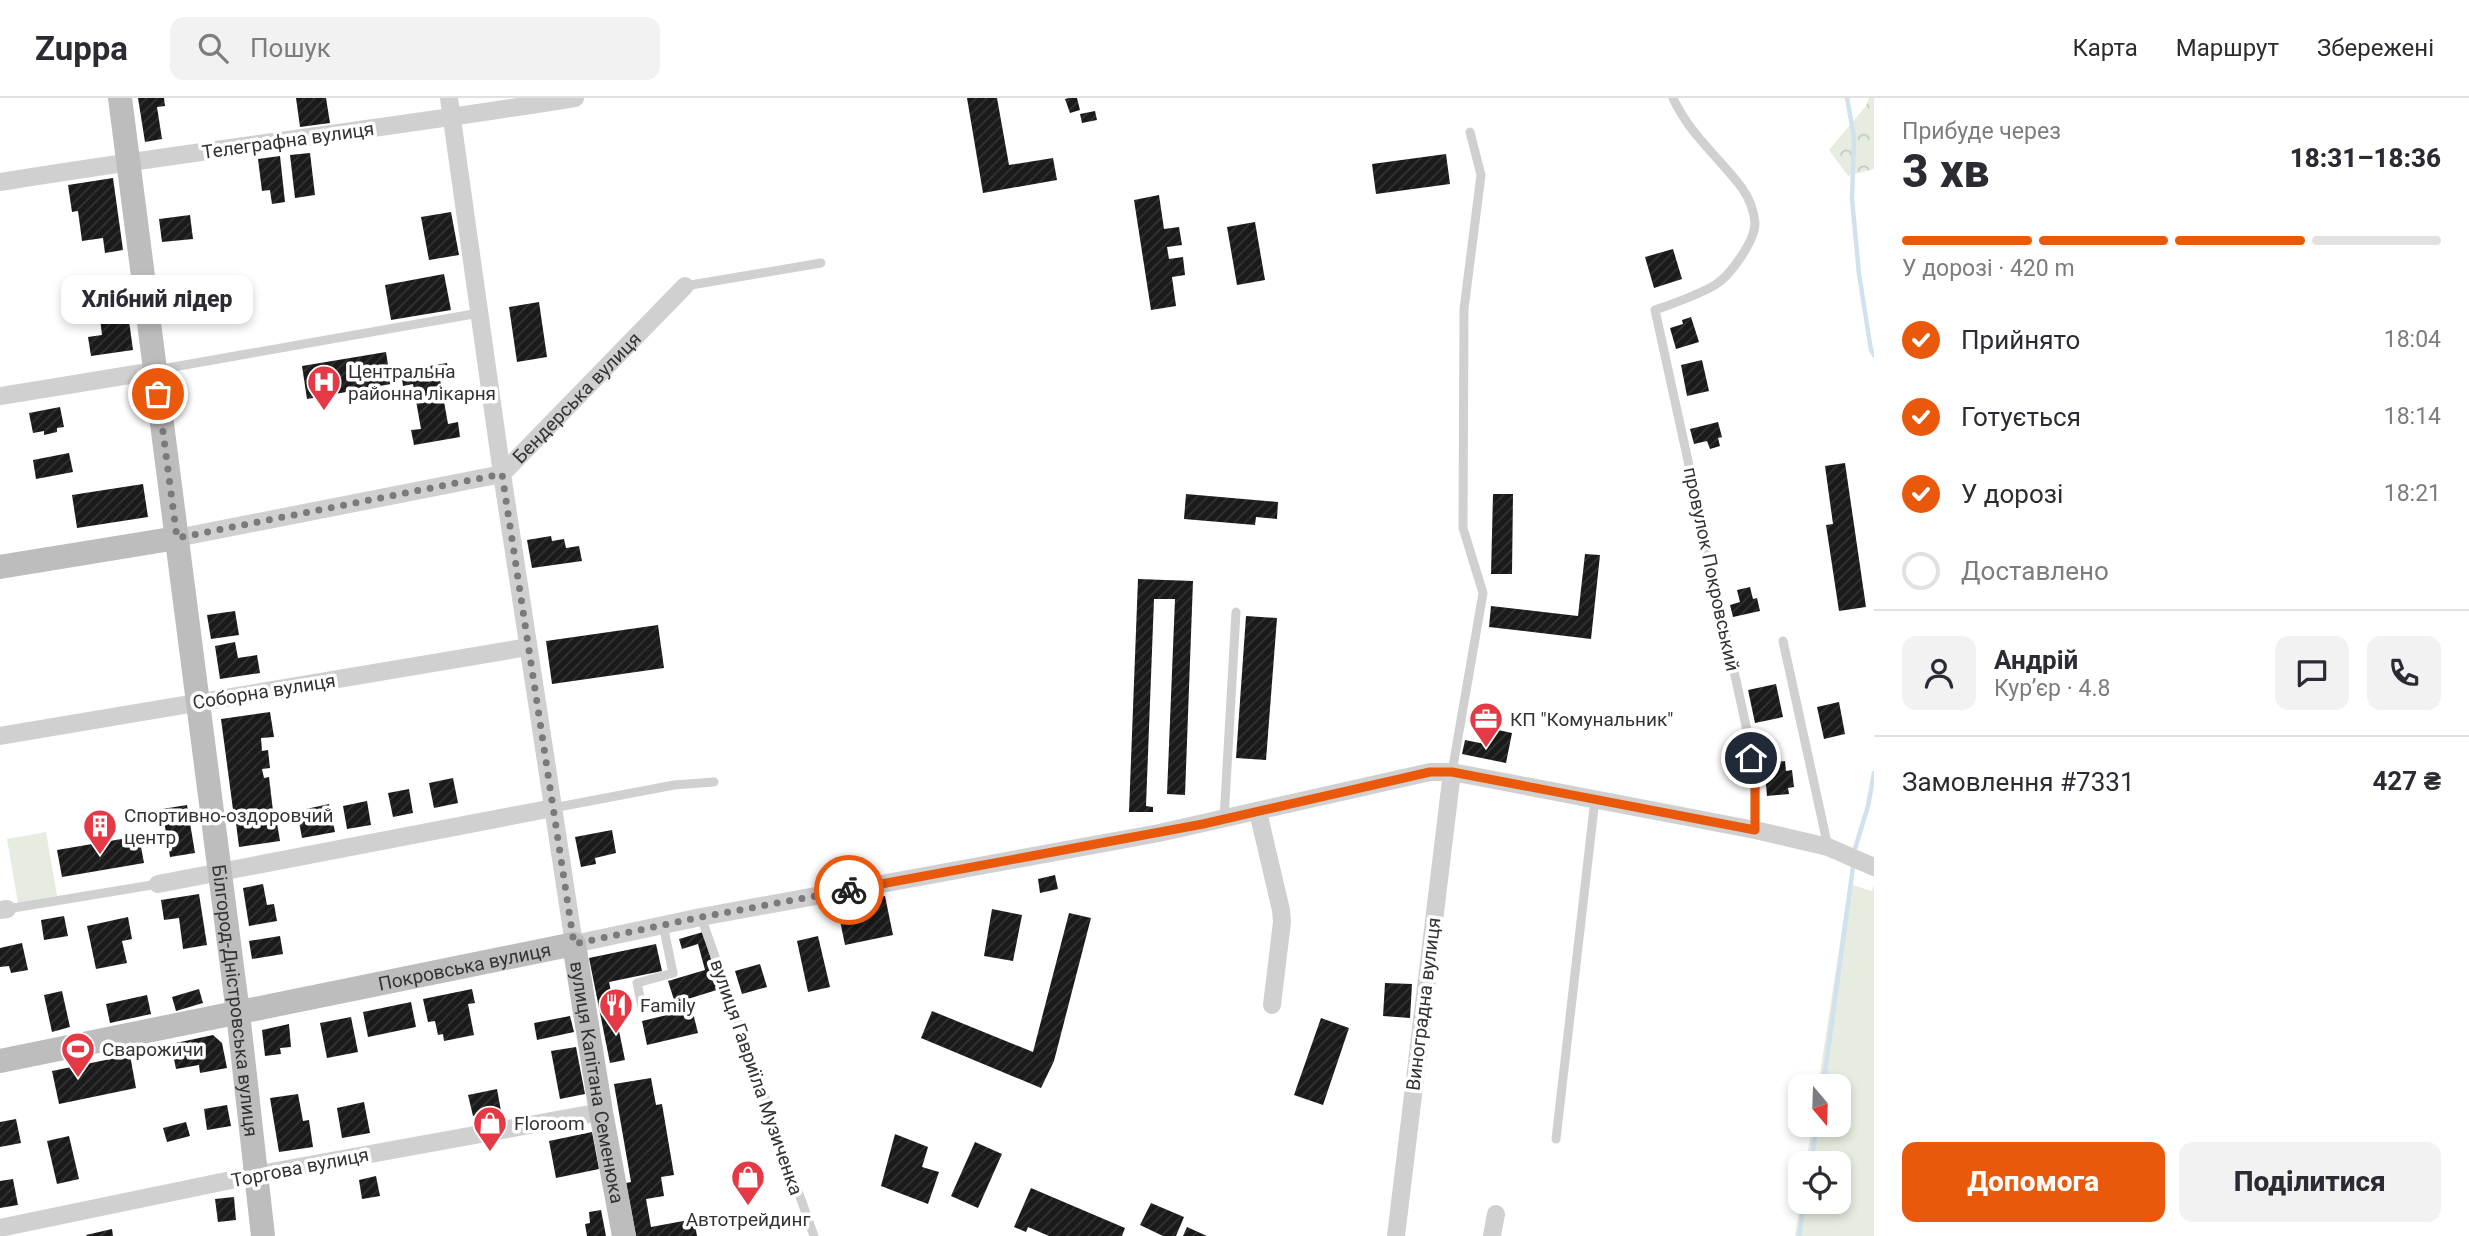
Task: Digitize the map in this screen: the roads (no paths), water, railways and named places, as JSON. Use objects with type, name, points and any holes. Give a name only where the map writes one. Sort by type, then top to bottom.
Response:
[{"type":"main road","name":"Білгород-Дністровська вулиця","points":[[120,98],[238,1013],[263,1236]]},
{"type":"main road","name":"Бендерська вулиця","points":[[0,567],[177,538]]},
{"type":"main road","name":"Покровська вулиця","points":[[0,1061],[574,944]]},
{"type":"main road","name":"вулиця Капітана Семенюка","points":[[574,944],[624,1236]]},
{"type":"street","name":"вулиця Капітана Семенюка","points":[[449,98],[502,474],[574,944]]},
{"type":"street","name":"Телеграфна вулиця","points":[[0,182],[127,161],[451,118],[575,98]]},
{"type":"street","name":"Бендерська вулиця","points":[[177,538],[502,474],[685,286]]},
{"type":"street","points":[[0,396],[155,370]]},
{"type":"street","name":"Соборна вулиця","points":[[0,736],[528,647]]},
{"type":"street","name":"Покровська вулиця","points":[[574,944],[701,917],[1224,819],[1430,772],[1452,772],[1755,830],[1828,847],[1874,867]]},
{"type":"street","name":"Виноградна вулиця","points":[[1396,1236],[1452,772]]},
{"type":"street","points":[[158,884],[553,808]]},
{"type":"street","points":[[1258,812],[1282,922],[1272,1005]]},
{"type":"street","name":"Торгова вулиця","points":[[0,1228],[255,1175],[601,1112]]},
{"type":"street","points":[[1492,1236],[1496,1214]]},
{"type":"lane","name":"провулок Покровський","points":[[1673,98],[1682,118],[1743,189],[1752,208],[1755,226],[1745,249],[1717,284],[1694,296],[1655,310],[1748,735],[1755,780],[1755,830]]},
{"type":"lane","points":[[1452,772],[1483,593],[1463,528],[1464,309],[1481,175],[1470,132]]},
{"type":"lane","points":[[685,286],[821,263]]},
{"type":"lane","points":[[155,370],[480,313]]},
{"type":"lane","points":[[1224,819],[1236,612]]},
{"type":"lane","points":[[1783,641],[1828,847]]},
{"type":"lane","points":[[553,808],[674,785],[714,782]]},
{"type":"lane","points":[[1556,1139],[1595,799]]},
{"type":"lane","points":[[3,910],[158,884]]},
{"type":"lane","name":"вулиця Гавриїла Музиченка","points":[[701,917],[814,1236]]},
{"type":"lane","points":[[642,1006],[636,983],[673,974],[663,925]]},
{"type":"waterway","points":[[1847,98],[1854,137],[1852,199],[1859,274],[1874,355]]},
{"type":"waterway","points":[[1854,852],[1868,806],[1874,773]]},
{"type":"waterway","points":[[1825,1074],[1853,867]]},
{"type":"waterway","points":[[1813,1151],[1815,1138]]},
{"type":"waterway","points":[[1799,1236],[1802,1214]]},
{"type":"place","name":"Хлібний лідер","points":[[158,394]]},
{"type":"place","name":"Центральна районна лікарня","points":[[324,412]]},
{"type":"place","name":"КП \"Комунальник\"","points":[[1486,749]]},
{"type":"place","name":"Спортивно-оздоровчий центр","points":[[100,856]]},
{"type":"place","name":"Family","points":[[616,1035]]},
{"type":"place","name":"Сварожичи","points":[[78,1079]]},
{"type":"place","name":"Floroom","points":[[490,1153]]},
{"type":"place","name":"Автотрейдинг","points":[[748,1207]]}]
